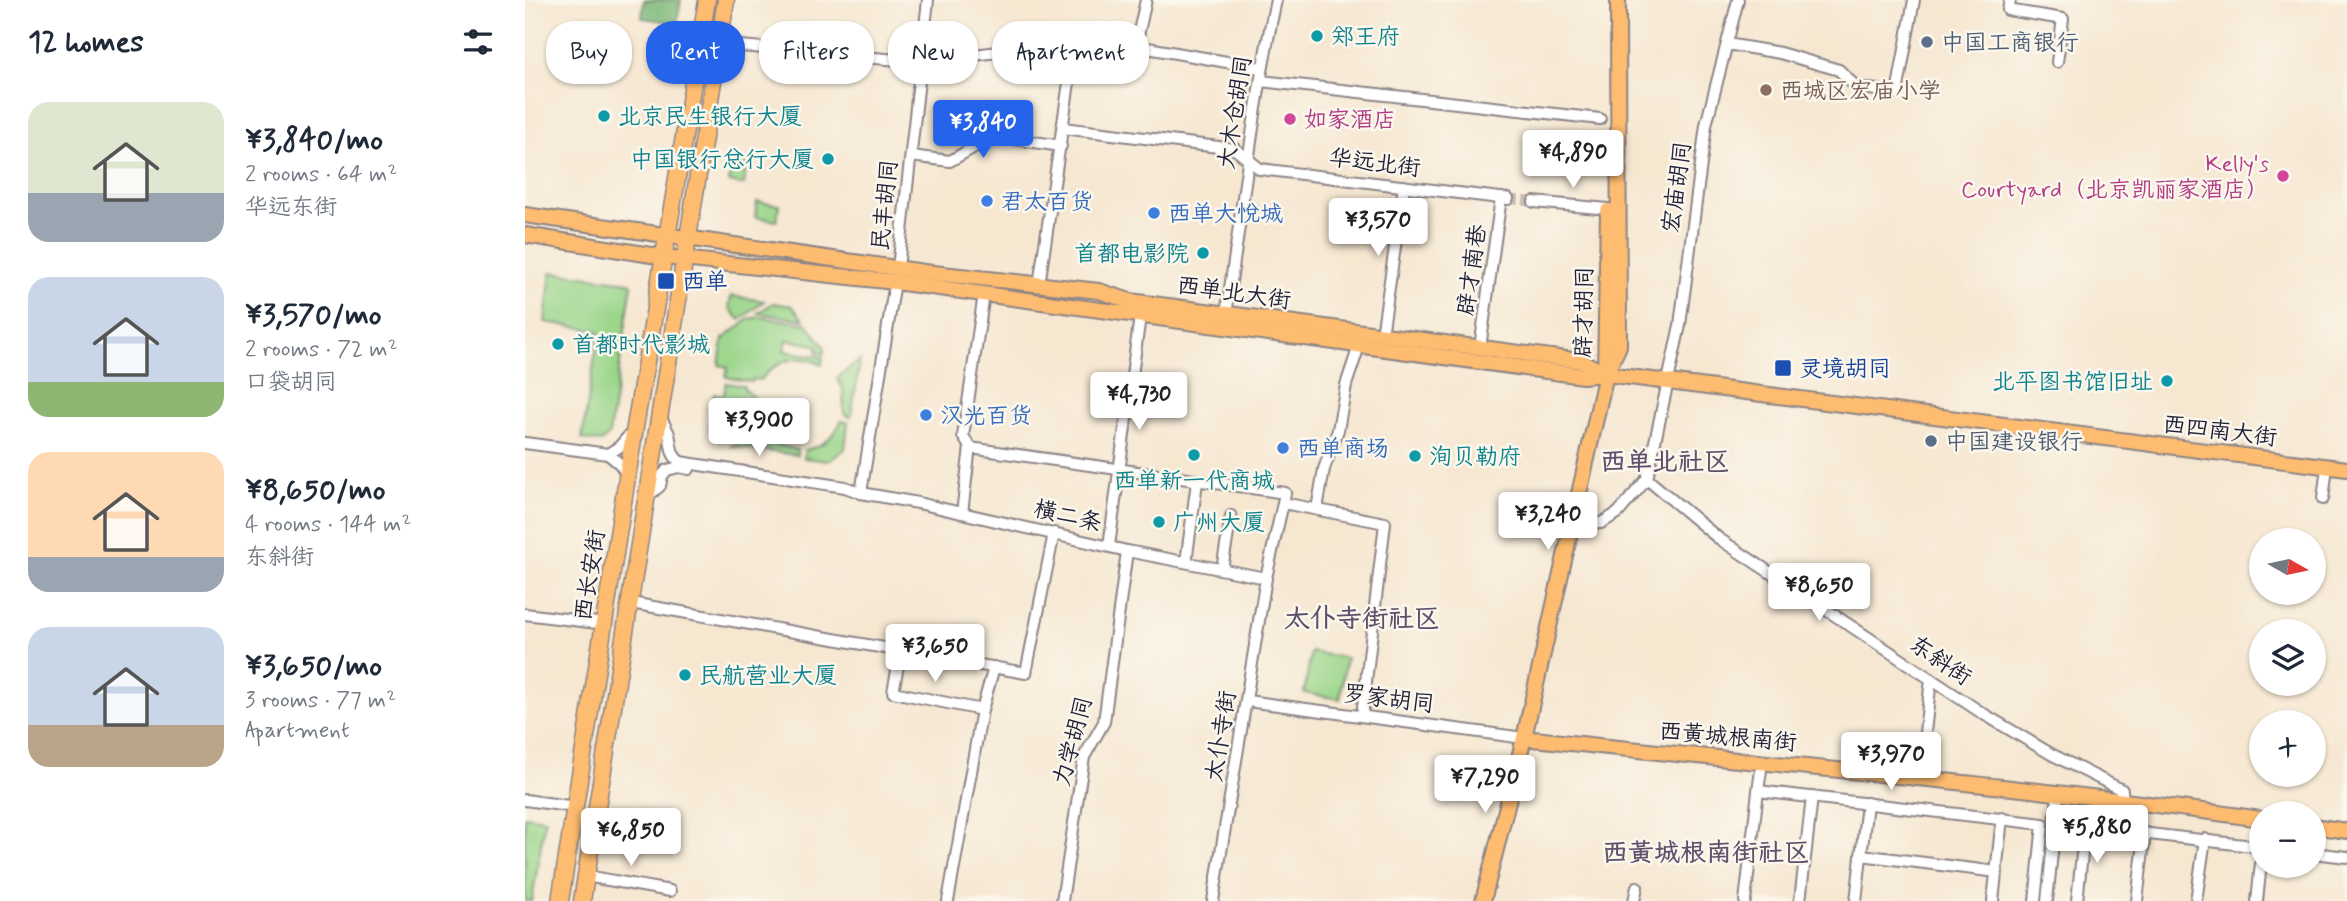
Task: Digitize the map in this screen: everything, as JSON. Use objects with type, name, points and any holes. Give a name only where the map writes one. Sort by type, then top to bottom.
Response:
[{"type":"highway","name":"西长安街","points":[[560,901],[635,427],[707,0]]},
{"type":"highway","name":"西长安街","points":[[722,21],[726,0]]},
{"type":"highway","name":"西长安街","points":[[582,901],[661,418],[712,84]]},
{"type":"main road","name":"辟才胡同","points":[[1604,380],[1610,0]]},
{"type":"main road","name":"辟才胡同","points":[[1604,380],[1619,346],[1618,0]]},
{"type":"main road","name":"西单北大街","points":[[525,215],[688,238],[897,275],[984,294],[1604,380],[1668,382],[2087,436]]},
{"type":"main road","name":"西单北大街","points":[[525,235],[684,259],[1039,285],[1099,292],[1130,301],[1581,361],[1604,380]]},
{"type":"main road","points":[[1483,901],[1524,738],[1604,380]]},
{"type":"main road","name":"西四南大街","points":[[2087,436],[2347,469]]},
{"type":"main road","name":"西黄城根南街","points":[[1524,738],[1920,777],[2249,818]]},
{"type":"main road","points":[[2326,828],[2347,831]]},
{"type":"street","name":"民丰胡同","points":[[925,21],[927,0]]},
{"type":"street","points":[[1141,21],[1146,0]]},
{"type":"street","name":"大木仓胡同","points":[[1226,314],[1261,68],[1276,0]]},
{"type":"street","name":"宏庙胡同","points":[[1668,382],[1680,325],[1706,125],[1738,0]]},
{"type":"street","points":[[1727,44],[1780,53],[1839,70],[1856,87],[1897,93],[1915,0]]},
{"type":"street","points":[[2010,0],[2008,10],[2063,19],[2057,62]]},
{"type":"street","points":[[745,46],[888,59]]},
{"type":"street","points":[[1149,47],[1261,68]]},
{"type":"street","points":[[1261,80],[1600,119]]},
{"type":"street","name":"民丰胡同","points":[[861,494],[897,275],[918,84]]},
{"type":"street","points":[[1039,285],[1069,84]]},
{"type":"street","name":"华远北街","points":[[1063,128],[1235,149],[1260,169],[1505,198]]},
{"type":"street","points":[[911,156],[950,160],[994,136],[1061,146]]},
{"type":"street","points":[[1382,335],[1404,186]]},
{"type":"street","name":"辟才南巷","points":[[1481,348],[1505,198]]},
{"type":"street","points":[[1534,202],[1608,209]]},
{"type":"street","points":[[962,513],[970,448],[963,436],[984,294]]},
{"type":"street","points":[[1109,545],[1140,316]]},
{"type":"street","points":[[1317,509],[1324,469],[1338,430],[1346,384],[1359,346]]},
{"type":"street","points":[[1573,524],[1601,523],[1618,513],[1647,479],[1668,382]]},
{"type":"street","name":"横二条","points":[[661,418],[669,435],[669,446],[674,458],[680,462],[845,487],[861,494],[1266,578]]},
{"type":"street","points":[[608,454],[619,447],[635,427]]},
{"type":"street","points":[[525,443],[608,454],[620,464],[628,477]]},
{"type":"street","points":[[970,448],[1285,493],[1283,503],[1385,523],[1362,715]]},
{"type":"street","name":"横二条","points":[[647,497],[660,486],[662,476],[667,470],[678,467],[851,495],[861,494]]},
{"type":"street","points":[[2323,499],[2327,467]]},
{"type":"street","name":"东斜街","points":[[1647,479],[1718,538],[1931,679],[2051,754],[2122,790],[2123,802]]},
{"type":"street","points":[[1186,562],[1197,482]]},
{"type":"street","name":"太仆寺街","points":[[1213,901],[1266,578],[1283,503]]},
{"type":"street","points":[[1221,569],[1230,516]]},
{"type":"street","points":[[631,603],[1026,673],[1054,533]]},
{"type":"street","name":"力学胡同","points":[[1062,901],[1084,757],[1104,722],[1127,551]]},
{"type":"street","points":[[525,614],[605,624]]},
{"type":"street","points":[[901,650],[893,692],[982,710]]},
{"type":"street","points":[[948,901],[982,710],[994,667]]},
{"type":"street","points":[[1920,777],[1931,679]]},
{"type":"street","name":"罗家胡同","points":[[1247,701],[1524,738]]},
{"type":"street","points":[[1745,901],[1762,763]]},
{"type":"street","points":[[1758,791],[2043,824],[2035,901]]},
{"type":"street","points":[[2047,901],[2058,795]]},
{"type":"street","points":[[1800,901],[1812,797]]},
{"type":"street","points":[[525,800],[576,807]]},
{"type":"street","points":[[1856,901],[1867,803]]},
{"type":"street","points":[[1993,901],[2003,818]]},
{"type":"street","points":[[2055,822],[2249,845]]},
{"type":"street","points":[[2077,901],[2085,826]]},
{"type":"street","points":[[2137,901],[2145,833]]},
{"type":"street","points":[[2196,901],[2204,839]]},
{"type":"street","points":[[1861,855],[1997,872]]},
{"type":"street","points":[[2326,855],[2347,857]]},
{"type":"street","points":[[586,876],[670,891]]},
{"type":"street","points":[[2257,901],[2259,878]]},
{"type":"street","points":[[1634,901],[1637,887]]},
{"type":"green space","points":[[644,0],[681,0],[677,21],[642,18]]},
{"type":"green space","points":[[733,159],[747,161],[744,185],[729,182]]},
{"type":"green space","points":[[757,202],[779,205],[777,221],[755,217]]},
{"type":"green space","points":[[551,272],[632,284],[609,435],[601,442],[582,439],[599,331],[545,322]]},
{"type":"green space","points":[[731,296],[764,301],[740,320],[729,308]]},
{"type":"green space","points":[[773,303],[792,306],[804,320],[758,313]]},
{"type":"green space","points":[[760,317],[807,324],[825,347],[824,354],[817,352],[817,345],[787,340],[784,351],[823,357],[822,365],[804,359],[788,360],[766,373],[760,380],[753,379],[752,382],[726,377],[728,367],[719,365],[723,339],[749,319]]},
{"type":"green space","points":[[860,360],[851,417],[844,414],[843,389],[837,378]]},
{"type":"green space","points":[[726,383],[744,386],[748,394],[754,396],[757,423],[738,434],[709,429],[714,394],[724,395]]},
{"type":"green space","points":[[841,421],[848,422],[845,449],[829,461],[804,458],[805,450],[827,440]]},
{"type":"green space","points":[[761,430],[773,443],[797,450],[797,455],[731,446]]},
{"type":"green space","points":[[1311,652],[1346,658],[1340,699],[1304,693]]},
{"type":"green space","points":[[525,816],[545,819],[532,901],[525,901]]},
{"type":"tunnel","points":[[1508,199],[1534,202]]},
{"type":"place","name":"郑王府","points":[[1317,36]]},
{"type":"place","name":"中国工商银行","points":[[1927,42]]},
{"type":"place","name":"西城区宏庙小学","points":[[1766,90]]},
{"type":"place","name":"北京民生银行大厦","points":[[604,116]]},
{"type":"place","name":"如家酒店","points":[[1290,119]]},
{"type":"place","name":"中国银行总行大厦","points":[[828,159]]},
{"type":"place","name":"Kelly's Courtyard（北京凯丽家酒店）","points":[[2283,176]]},
{"type":"place","name":"君太百货","points":[[987,201]]},
{"type":"place","name":"西单大悦城","points":[[1154,213]]},
{"type":"place","name":"首都电影院","points":[[1203,253]]},
{"type":"place","name":"西单","points":[[666,281]]},
{"type":"place","name":"首都时代影城","points":[[558,344]]},
{"type":"place","name":"灵境胡同","points":[[1783,368]]},
{"type":"place","name":"北平图书馆旧址","points":[[2167,381]]},
{"type":"place","name":"汉光百货","points":[[926,415]]},
{"type":"place","name":"中国建设银行","points":[[1931,441]]},
{"type":"place","name":"西单商场","points":[[1283,448]]},
{"type":"place","name":"西单新一代商城","points":[[1194,455]]},
{"type":"place","name":"洵贝勒府","points":[[1415,456]]},
{"type":"place","name":"广州大厦","points":[[1159,522]]},
{"type":"place","name":"民航营业大厦","points":[[685,675]]},
{"type":"district","name":"西单北社区","points":[[1665,461]]},
{"type":"district","name":"太仆寺街社区","points":[[1362,618]]},
{"type":"district","name":"西黄城根南街社区","points":[[1706,852]]}]
